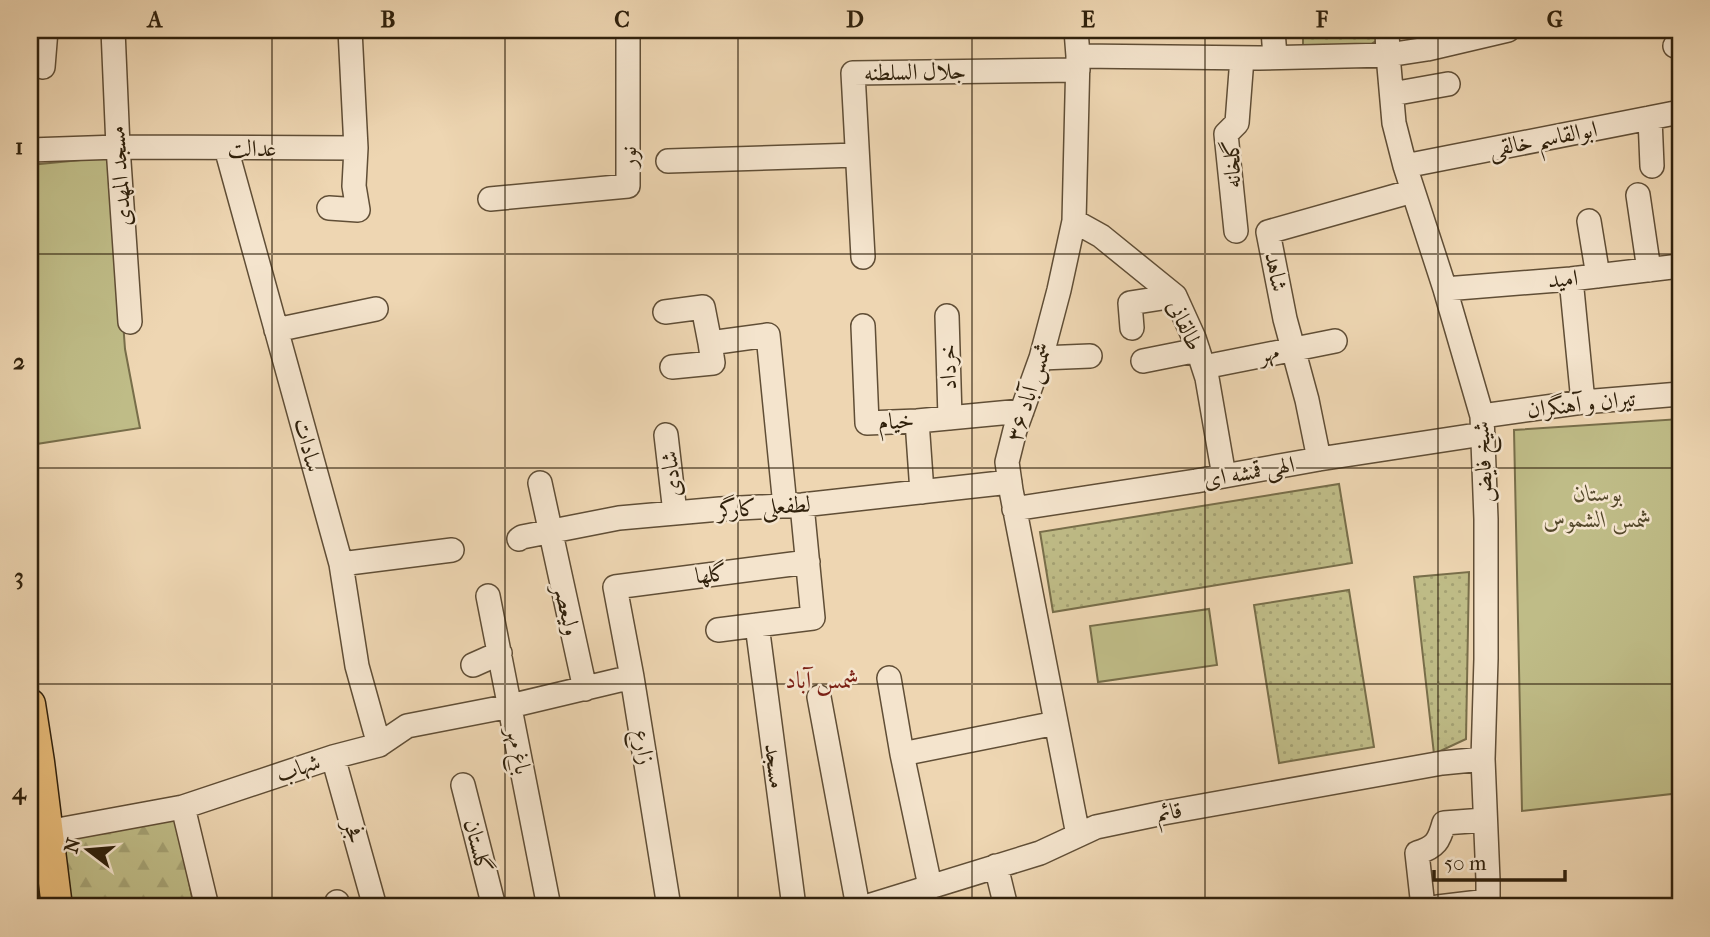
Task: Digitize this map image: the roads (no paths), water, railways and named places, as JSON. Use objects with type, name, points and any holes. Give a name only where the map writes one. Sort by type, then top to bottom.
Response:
[{"type":"main road","points":[[30,704],[57,907]]},
{"type":"street","points":[[43,67],[46,30]]},
{"type":"street","name":"مسجد المهدی","points":[[113,30],[130,323]]},
{"type":"street","points":[[329,208],[358,210],[354,186],[356,148],[350,30]]},
{"type":"street","name":"نور","points":[[489,199],[628,186],[628,30]]},
{"type":"street","name":"شمس آباد ۳۶","points":[[1076,30],[1078,63],[1074,220],[1041,358],[1015,430],[1007,462],[1078,835]]},
{"type":"street","points":[[1273,30],[1275,57]]},
{"type":"street","name":"شیخ فایض","points":[[1387,30],[1394,123],[1483,425],[1486,519],[1483,759],[1488,904]]},
{"type":"street","points":[[1078,63],[1388,55],[1508,30]]},
{"type":"street","name":"گلخانه","points":[[1237,230],[1226,134],[1237,124],[1242,58]]},
{"type":"street","name":"جلال السلطنه","points":[[863,257],[853,73],[1078,63]]},
{"type":"street","points":[[1392,94],[1448,84]]},
{"type":"street","name":"ابوالقاسم خالقی","points":[[1405,166],[1680,111]]},
{"type":"street","points":[[1650,118],[1652,166]]},
{"type":"street","name":"عدالت","points":[[30,150],[118,147],[356,148]]},
{"type":"street","name":"سادات","points":[[226,148],[341,564],[357,666],[379,745]]},
{"type":"street","points":[[668,161],[857,155]]},
{"type":"street","name":"شاهد","points":[[1319,459],[1307,400],[1285,319],[1268,232],[1413,191]]},
{"type":"street","points":[[1638,195],[1649,270]]},
{"type":"street","name":"طالقانی","points":[[1074,220],[1101,236],[1175,296],[1201,359],[1224,476]]},
{"type":"street","points":[[1588,222],[1598,276]]},
{"type":"street","name":"امید","points":[[1445,289],[1571,279],[1680,266]]},
{"type":"street","points":[[1571,279],[1583,402]]},
{"type":"street","points":[[1132,328],[1130,303],[1175,296]]},
{"type":"street","points":[[665,312],[703,307],[713,363],[672,367]]},
{"type":"street","points":[[276,330],[376,309]]},
{"type":"street","name":"خرداد","points":[[947,317],[950,418]]},
{"type":"street","name":"خیام","points":[[863,326],[867,423],[1022,411]]},
{"type":"street","points":[[710,343],[768,335],[793,505],[808,562],[813,618],[718,630]]},
{"type":"street","name":"مهر","points":[[1143,361],[1201,359],[1335,341]]},
{"type":"street","points":[[1041,358],[1090,356]]},
{"type":"street","name":"تیران و آهنگران","points":[[1483,425],[1583,402],[1680,394]]},
{"type":"street","points":[[917,421],[922,492]]},
{"type":"street","name":"الهی قمشه ای","points":[[1014,509],[1319,459],[1483,425]]},
{"type":"street","name":"شادی","points":[[666,435],[675,513]]},
{"type":"street","name":"لطفعلی کارگر","points":[[520,539],[619,518],[793,505],[1010,482]]},
{"type":"street","name":"ولیعصر","points":[[540,483],[585,689]]},
{"type":"street","points":[[341,564],[452,550]]},
{"type":"street","name":"گلها","points":[[615,586],[808,562]]},
{"type":"street","name":"زارع","points":[[615,586],[669,907]]},
{"type":"street","name":"باغ مهر","points":[[488,596],[549,907]]},
{"type":"street","name":"مسجد","points":[[757,625],[794,907]]},
{"type":"street","points":[[473,665],[500,653]]},
{"type":"street","points":[[585,689],[632,677]]},
{"type":"street","points":[[888,678],[930,886]]},
{"type":"street","name":"شهاب","points":[[47,832],[183,807],[333,757],[379,745],[407,726],[585,689]]},
{"type":"street","points":[[819,697],[858,907]]},
{"type":"street","points":[[902,754],[1056,723]]},
{"type":"street","name":"فجر","points":[[333,757],[375,907]]},
{"type":"street","name":"قائم","points":[[865,907],[1040,853],[1096,827],[1442,763],[1483,759]]},
{"type":"street","name":"گلستان","points":[[463,785],[494,907]]},
{"type":"street","points":[[183,807],[206,907]]},
{"type":"street","points":[[1423,907],[1418,853],[1430,849],[1440,838],[1444,823],[1485,820]]},
{"type":"street","points":[[996,866],[1006,907]]},
{"type":"street","points":[[1438,907],[1488,904]]},
{"type":"district","name":"شمس آباد","points":[[822,680]]},
{"type":"park label","name":"بوستان شمس الشموس","points":[[1598,506]]}]
